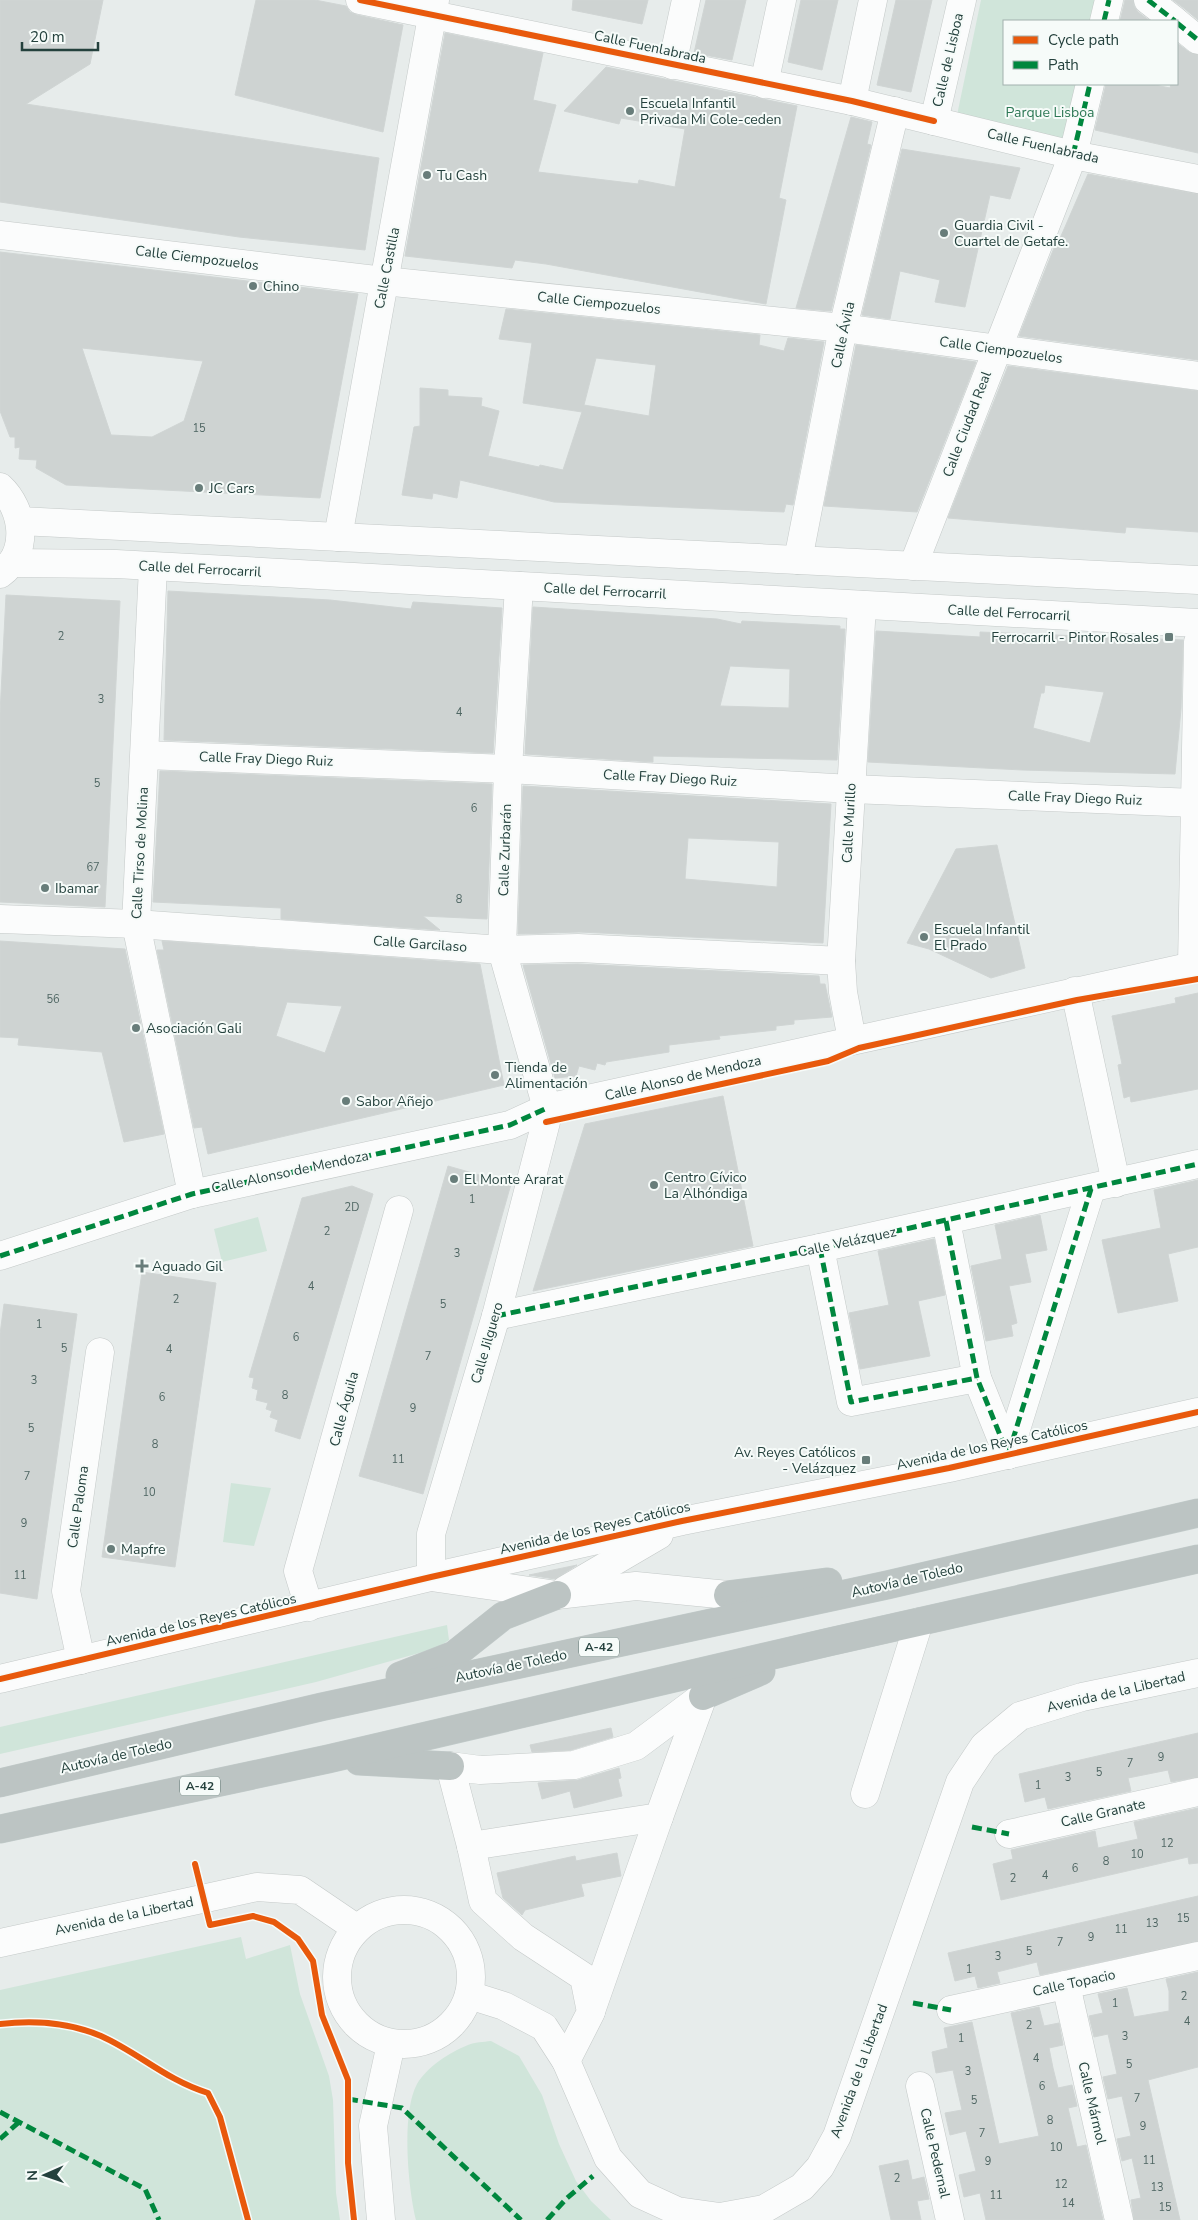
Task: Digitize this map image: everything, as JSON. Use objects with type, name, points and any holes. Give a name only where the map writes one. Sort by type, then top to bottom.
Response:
[{"type":"highway","name":"Autovía de Toledo","points":[[0,1783],[320,1707],[887,1585],[1198,1513]]},
{"type":"highway","name":"A-42","points":[[0,1829],[328,1759],[830,1642],[1198,1560]]},
{"type":"highway","points":[[728,1594],[819,1582],[887,1585]]},
{"type":"highway","points":[[320,1707],[454,1655],[503,1616],[557,1595]]},
{"type":"highway","points":[[703,1696],[830,1642]]},
{"type":"highway","points":[[328,1759],[450,1766]]},
{"type":"street","name":"Calle Fuenlabrada","points":[[360,0],[433,8],[672,65],[852,101],[1073,155],[1198,179]]},
{"type":"street","points":[[672,65],[686,0]]},
{"type":"street","points":[[764,84],[782,0]]},
{"type":"street","points":[[852,101],[873,0]]},
{"type":"street","name":"Calle de Lisboa","points":[[934,121],[962,0]]},
{"type":"street","points":[[1104,20],[1109,0]]},
{"type":"street","points":[[1148,0],[1173,20]]},
{"type":"street","name":"Calle Castilla","points":[[338,537],[433,8]]},
{"type":"street","points":[[1178,24],[1198,40]]},
{"type":"street","name":"Calle Ciudad Real","points":[[913,566],[1073,155],[1090,85]]},
{"type":"street","name":"Calle Ávila","points":[[798,560],[843,328],[895,111]]},
{"type":"street","name":"Calle Ciempozuelos","points":[[0,235],[384,281],[843,328],[1198,376]]},
{"type":"street","points":[[0,487],[12,504],[20,521],[21,531],[18,550],[6,568]]},
{"type":"street","points":[[20,521],[1198,580]]},
{"type":"street","name":"Calle del Ferrocarril","points":[[6,568],[41,562],[153,567],[1198,623]]},
{"type":"street","name":"Calle Tirso de Molina","points":[[153,567],[136,924],[192,1194]]},
{"type":"street","name":"Calle Zurbarán","points":[[519,586],[508,768],[502,950],[547,1108]]},
{"type":"street","name":"Calle Murillo","points":[[852,1040],[841,961],[862,605]]},
{"type":"street","points":[[1195,965],[1195,803],[1198,642]]},
{"type":"street","name":"Calle Fray Diego Ruiz","points":[[145,755],[508,768],[851,789],[1195,803]]},
{"type":"street","name":"Calle Garcilaso","points":[[0,919],[136,924],[502,950],[578,948],[841,961]]},
{"type":"street","name":"Calle Alonso de Mendoza","points":[[0,1256],[192,1194],[510,1125],[547,1108],[1195,965]]},
{"type":"street","points":[[1008,1455],[1104,1186],[1075,991]]},
{"type":"street","name":"Calle Jilguero","points":[[431,1578],[431,1534],[496,1316],[546,1122],[547,1108]]},
{"type":"street","name":"Calle Velázquez","points":[[496,1316],[946,1221],[1198,1164]]},
{"type":"street","name":"Calle Águila","points":[[308,1607],[298,1571],[399,1210]]},
{"type":"street","points":[[946,1221],[977,1378],[1008,1455]]},
{"type":"street","points":[[820,1248],[851,1402],[977,1378]]},
{"type":"street","name":"Calle Paloma","points":[[81,1660],[66,1591],[100,1352]]},
{"type":"street","name":"Avenida de los Reyes Católicos","points":[[0,1679],[682,1521],[1008,1455],[1198,1412]]},
{"type":"street","points":[[557,1595],[682,1521]]},
{"type":"street","points":[[431,1578],[557,1595],[636,1586],[728,1594]]},
{"type":"street","points":[[866,1794],[919,1622]]},
{"type":"street","name":"Avenida de la Libertad","points":[[469,1995],[504,2006],[544,2027],[566,2061],[608,2158],[640,2194],[677,2211],[720,2217],[764,2209],[802,2187],[820,2167],[837,2136],[960,1782],[984,1746],[1020,1716],[1082,1697],[1198,1673]]},
{"type":"street","points":[[591,2012],[584,1977],[523,1938],[483,1901],[450,1766],[480,1770],[574,1765],[636,1746],[703,1696]]},
{"type":"street","points":[[566,2061],[591,2012],[703,1696]]},
{"type":"street","name":"Calle Granate","points":[[1008,1834],[1198,1792]]},
{"type":"street","points":[[471,1846],[659,1817]]},
{"type":"street","name":"Avenida de la Libertad","points":[[0,1943],[257,1887],[300,1890],[356,1928]]},
{"type":"street","points":[[404,1909],[425,1912],[445,1923],[459,1938],[468,1954],[471,1974],[469,1995],[455,2021],[443,2032],[430,2039],[411,2045],[391,2044],[376,2039],[363,2031],[349,2018],[338,1997],[336,1976],[340,1953],[356,1928],[378,1914],[404,1909]]},
{"type":"street","name":"Calle Topacio","points":[[951,2010],[1198,1956]]},
{"type":"street","name":"Calle Mármol","points":[[1066,1985],[1119,2220]]},
{"type":"street","points":[[381,2220],[373,2126],[391,2044]]},
{"type":"street","name":"Calle Pedernal","points":[[920,2086],[950,2220]]},
{"type":"green space","name":"Parque Lisboa","points":[[981,0],[1105,0],[1101,20],[1003,20],[1003,85],[1088,85],[1075,147],[956,120]]},
{"type":"green space","points":[[258,1217],[267,1251],[222,1262],[214,1229]]},
{"type":"green space","points":[[231,1483],[271,1488],[254,1546],[223,1542]]},
{"type":"green space","points":[[447,1625],[449,1640],[437,1648],[316,1682],[0,1754],[0,1727]]},
{"type":"green space","points":[[241,1937],[246,1959],[290,1945],[300,1994],[329,2076],[333,2100],[336,2193],[340,2220],[0,2220],[0,1990]]},
{"type":"green space","points":[[491,2041],[519,2056],[542,2095],[559,2144],[576,2181],[591,2201],[611,2220],[416,2220],[409,2171],[408,2131],[412,2097],[417,2084],[433,2066],[454,2052],[471,2044]]},
{"type":"building","points":[[0,0],[103,0],[90,64],[26,104],[379,158],[365,250],[239,237],[0,202]]},
{"type":"building","points":[[256,0],[315,0],[346,6],[350,12],[357,15],[403,25],[383,132],[235,95]]},
{"type":"building","points":[[573,0],[648,0],[642,24],[572,10]]},
{"type":"building","points":[[706,0],[746,0],[732,60],[694,53]]},
{"type":"building","points":[[801,0],[838,0],[822,70],[788,62]]},
{"type":"building","points":[[896,0],[932,0],[911,92],[877,85]]},
{"type":"building","points":[[1125,0],[1133,0],[1138,12],[1149,20],[1120,20]]},
{"type":"building","points":[[1173,0],[1198,0],[1198,20],[1185,9]]},
{"type":"building","points":[[445,33],[543,53],[533,100],[556,105],[538,172],[638,184],[639,180],[675,187],[685,129],[621,118],[619,124],[564,111],[606,67],[797,106],[779,198],[786,200],[766,304],[546,264],[515,260],[512,268],[405,256]]},
{"type":"building","points":[[1178,44],[1189,52],[1198,55],[1198,153],[1095,130],[1106,85],[1155,85],[1170,88],[1171,85],[1178,85]]},
{"type":"building","points":[[851,117],[872,122],[867,144],[871,145],[831,311],[796,308]]},
{"type":"building","points":[[902,149],[1020,168],[1010,199],[990,195],[965,307],[935,302],[940,280],[900,271],[890,319],[862,315]]},
{"type":"building","points":[[1088,174],[1198,194],[1198,360],[1019,336],[1056,243],[1058,243]]},
{"type":"building","points":[[0,252],[358,294],[320,498],[66,485],[36,468],[37,460],[19,459],[20,447],[15,448],[15,437],[10,437],[0,411]],"holes":[[[82,348],[203,361],[184,421],[152,437],[111,435]]]},
{"type":"building","points":[[506,309],[760,335],[759,345],[784,351],[788,338],[824,342],[793,505],[786,504],[784,512],[554,502],[460,480],[457,498],[433,493],[432,499],[402,495],[414,427],[420,426],[420,388],[448,390],[448,396],[482,398],[481,406],[499,411],[488,456],[563,470],[582,412],[523,403],[532,343],[499,339]],"holes":[[[596,358],[656,365],[649,416],[584,405]]]},
{"type":"building","points":[[856,345],[976,362],[917,512],[824,506]]},
{"type":"building","points":[[1008,366],[1198,391],[1198,532],[1126,527],[1125,533],[948,518]]},
{"type":"building","points":[[168,591],[330,600],[411,609],[413,602],[502,608],[493,753],[164,740]]},
{"type":"building","points":[[6,595],[120,601],[105,907],[0,902],[0,713]]},
{"type":"building","points":[[533,607],[717,619],[741,624],[742,621],[840,626],[840,629],[845,629],[837,760],[653,756],[653,762],[525,754]],"holes":[[[730,666],[790,669],[789,708],[720,706]]]},
{"type":"building","points":[[876,631],[980,637],[980,632],[1183,640],[1181,709],[1175,774],[1022,770],[868,762]],"holes":[[[1045,685],[1104,692],[1090,743],[1033,728],[1041,693],[1044,693]]]},
{"type":"building","points":[[160,771],[492,784],[487,919],[423,916],[440,930],[281,919],[281,908],[153,902]]},
{"type":"building","points":[[523,786],[831,804],[823,943],[579,932],[518,934]],"holes":[[[688,838],[779,842],[777,887],[685,879]]]},
{"type":"building","points":[[997,845],[1025,968],[991,978],[929,949],[907,943],[956,849]]},
{"type":"building","points":[[0,941],[125,949],[164,1134],[124,1142],[102,1052],[18,1045],[19,1038],[0,1037]]},
{"type":"building","points":[[162,941],[480,964],[504,1085],[208,1154],[202,1127],[194,1128],[157,950],[164,950]],"holes":[[[287,1002],[342,1006],[325,1053],[276,1036]]]},
{"type":"building","points":[[578,964],[819,976],[820,984],[825,984],[832,1017],[794,1020],[794,1024],[776,1026],[776,1030],[719,1036],[720,1039],[669,1045],[669,1052],[606,1062],[605,1065],[597,1063],[595,1070],[579,1066],[576,1076],[555,1078],[523,965]]},
{"type":"building","points":[[1198,993],[1198,1089],[1131,1102],[1130,1096],[1124,1098],[1118,1065],[1122,1064],[1112,1016],[1176,1003],[1175,998]]},
{"type":"building","name":"Centro Cívico La Alhóndiga","points":[[723,1096],[753,1246],[533,1291],[585,1124]]},
{"type":"building","points":[[448,1166],[511,1184],[423,1494],[359,1476]]},
{"type":"building","points":[[1198,1180],[1198,1247],[1168,1254],[1178,1301],[1118,1313],[1102,1240],[1161,1228],[1154,1190]]},
{"type":"building","points":[[352,1186],[373,1194],[300,1439],[275,1431],[278,1420],[270,1417],[272,1411],[266,1409],[268,1403],[256,1400],[258,1390],[252,1388],[254,1378],[249,1377],[302,1198]]},
{"type":"building","points":[[1040,1215],[1047,1250],[1025,1254],[1031,1282],[1009,1286],[1017,1323],[1011,1325],[1013,1336],[986,1341],[971,1266],[1002,1259],[995,1225]]},
{"type":"building","points":[[934,1239],[945,1295],[918,1301],[930,1356],[860,1369],[849,1313],[889,1305],[878,1251]]},
{"type":"building","points":[[142,1272],[216,1283],[175,1567],[102,1557]]},
{"type":"building","points":[[4,1304],[77,1314],[37,1599],[0,1593],[0,1334]]},
{"type":"building","points":[[577,1565],[555,1579],[529,1575]]},
{"type":"building","points":[[611,1728],[613,1737],[571,1750],[532,1752],[530,1745]]},
{"type":"building","points":[[1198,1733],[1198,1777],[1171,1782],[1168,1770],[1128,1778],[1131,1791],[1048,1809],[1045,1797],[1025,1802],[1019,1774]]},
{"type":"building","points":[[619,1768],[621,1778],[618,1779],[622,1796],[574,1808],[570,1791],[542,1799],[538,1783],[578,1780]]},
{"type":"building","points":[[1198,1808],[1198,1863],[1189,1864],[1188,1857],[1001,1900],[993,1864],[1013,1859],[1011,1850],[1095,1831],[1098,1848],[1138,1839],[1134,1822]]},
{"type":"building","points":[[617,1853],[621,1876],[581,1884],[584,1896],[525,1910],[522,1915],[503,1898],[497,1873],[575,1856],[576,1861]]},
{"type":"building","points":[[1198,1896],[1198,1941],[1040,1975],[1037,1962],[997,1972],[1000,1983],[978,1988],[975,1976],[955,1981],[948,1953]]},
{"type":"building","points":[[1198,1972],[1198,2067],[1148,2080],[1180,2220],[1134,2220],[1131,2200],[1141,2198],[1132,2158],[1122,2161],[1117,2139],[1131,2136],[1122,2096],[1108,2099],[1103,2077],[1117,2074],[1108,2034],[1094,2037],[1089,2016],[1103,2013],[1098,1994],[1127,1988],[1134,2017],[1169,2011],[1169,1991],[1166,1979]]},
{"type":"building","points":[[1039,2007],[1044,2026],[1059,2023],[1063,2045],[1049,2048],[1053,2068],[1058,2088],[1072,2085],[1077,2106],[1068,2108],[1077,2147],[1086,2145],[1103,2220],[986,2220],[980,2193],[964,2197],[959,2175],[976,2171],[966,2131],[950,2135],[945,2113],[962,2110],[953,2070],[936,2073],[932,2052],[948,2048],[944,2028],[972,2022],[999,2144],[1039,2136],[1011,2013]]},
{"type":"building","points":[[908,2160],[912,2180],[924,2177],[929,2199],[917,2201],[921,2220],[891,2220],[879,2166]]},
{"type":"marked path","points":[[1104,20],[1109,0]]},
{"type":"marked path","points":[[1148,0],[1174,20]]},
{"type":"marked path","points":[[1178,24],[1198,40]]},
{"type":"marked path","points":[[1073,155],[1090,85]]},
{"type":"marked path","points":[[0,1256],[192,1194],[510,1125],[547,1108]]},
{"type":"marked path","points":[[496,1316],[820,1248],[1198,1164]]},
{"type":"marked path","points":[[1008,1455],[1091,1189]]},
{"type":"marked path","points":[[946,1221],[977,1378],[1008,1455]]},
{"type":"marked path","points":[[820,1248],[851,1402],[977,1378]]},
{"type":"marked path","points":[[972,1827],[1009,1834]]},
{"type":"marked path","points":[[913,2003],[951,2010]]},
{"type":"marked path","points":[[348,2099],[402,2108],[521,2220]]},
{"type":"marked path","points":[[0,2112],[145,2189],[159,2220]]},
{"type":"marked path","points":[[0,2139],[19,2122]]},
{"type":"marked path","points":[[547,2220],[566,2199],[593,2176]]},
{"type":"cycle path","points":[[360,0],[852,101],[934,121]]},
{"type":"cycle path","points":[[546,1122],[828,1061],[859,1048],[1077,1000],[1198,979]]},
{"type":"cycle path","points":[[0,1679],[431,1577],[682,1521],[949,1468],[1198,1412]]},
{"type":"cycle path","points":[[195,1864],[210,1925],[253,1916],[274,1922],[298,1939],[313,1961],[322,2015],[348,2080],[348,2163],[354,2220]]},
{"type":"cycle path","points":[[0,2024],[39,2022],[89,2031],[128,2050],[179,2081],[208,2093],[220,2117],[248,2220]]},
{"type":"place","name":"Escuela Infantil Privada Mi Cole-ceden","points":[[630,111]]},
{"type":"place","name":"Tu Cash","points":[[427,175]]},
{"type":"place","name":"Guardia Civil - Cuartel de Getafe.","points":[[944,233]]},
{"type":"place","name":"Chino","points":[[253,286]]},
{"type":"place","name":"JC Cars","points":[[199,488]]},
{"type":"place","name":"Ferrocarril - Pintor Rosales","points":[[1169,637]]},
{"type":"place","name":"Ibamar","points":[[45,888]]},
{"type":"place","name":"Escuela Infantil El Prado","points":[[924,937]]},
{"type":"place","name":"Asociación Gali","points":[[136,1028]]},
{"type":"place","name":"Tienda de Alimentación","points":[[495,1075]]},
{"type":"place","name":"Sabor Añejo","points":[[346,1101]]},
{"type":"place","name":"El Monte Ararat","points":[[454,1179]]},
{"type":"place","name":"Centro Cívico La Alhóndiga","points":[[654,1185]]},
{"type":"place","name":"Aguado Gil","points":[[142,1266]]},
{"type":"place","name":"Av. Reyes Católicos - Velázquez","points":[[866,1460]]},
{"type":"place","name":"Mapfre","points":[[111,1549]]}]
